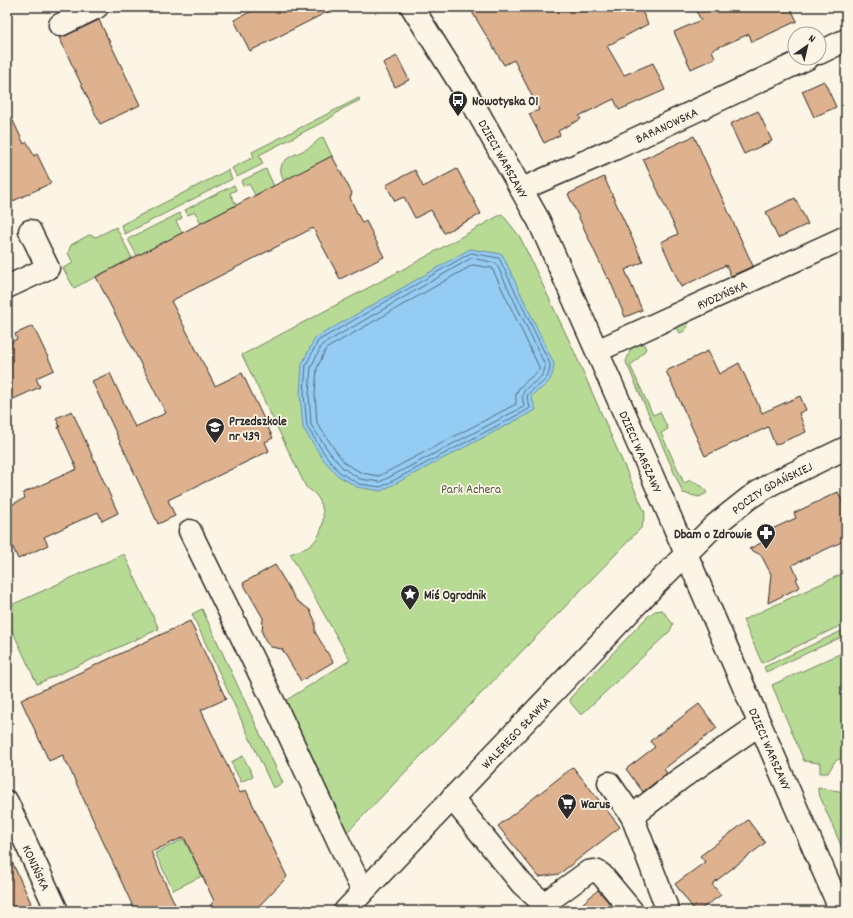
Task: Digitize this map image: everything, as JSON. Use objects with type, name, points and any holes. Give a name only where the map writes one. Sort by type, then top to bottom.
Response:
[{"type":"street","points":[[60,25],[97,7]]},
{"type":"street","name":"DZIECI WARSZAWY","points":[[412,7],[476,109],[540,221],[841,911]]},
{"type":"street","points":[[827,49],[846,40]]},
{"type":"street","name":"BARANOWSKA","points":[[522,189],[614,149],[791,66]]},
{"type":"street","points":[[7,287],[48,268],[30,231]]},
{"type":"street","name":"RYDZYŃSKA","points":[[597,351],[846,237]]},
{"type":"street","name":"POCZTY GDAŃSKIEJ","points":[[686,554],[715,525],[759,491],[796,471],[846,448]]},
{"type":"street","points":[[190,531],[277,709],[344,854],[363,891]]},
{"type":"street","name":"WALEREGO SŁAWKA","points":[[345,911],[686,554]]},
{"type":"street","points":[[632,816],[680,779],[760,724]]},
{"type":"street","points":[[609,783],[632,816],[668,911]]},
{"type":"street","points":[[452,798],[522,884],[544,904],[588,872],[593,870],[602,875],[632,911]]},
{"type":"street","name":"KONIŃSKA","points":[[7,802],[57,911]]},
{"type":"green space","points":[[359,98],[360,100],[342,109],[329,119],[259,155],[263,164],[237,177],[232,168],[254,157],[252,152]]},
{"type":"green space","points":[[323,137],[332,156],[284,181],[281,173],[283,163],[292,156],[310,147]]},
{"type":"green space","points":[[266,169],[274,186],[255,195],[249,184],[243,186],[241,181]]},
{"type":"green space","points":[[228,170],[232,179],[125,234],[121,225]]},
{"type":"green space","points":[[234,185],[236,190],[230,193],[236,205],[201,223],[195,212],[188,215],[185,210]]},
{"type":"green space","points":[[180,213],[182,218],[176,221],[182,233],[137,256],[128,239]]},
{"type":"green space","name":"Park Achera","points":[[502,214],[520,237],[573,349],[645,513],[642,527],[330,850],[266,713],[350,660],[290,554],[308,547],[318,536],[323,522],[320,501],[316,495],[306,487],[242,355],[411,265]]},
{"type":"green space","points":[[116,227],[132,258],[74,288],[63,268],[73,263],[68,253],[71,245],[89,235],[96,237]]},
{"type":"green space","points":[[686,320],[688,326],[682,332],[680,333],[676,327],[643,342],[646,349],[636,361],[630,365],[653,415],[660,412],[668,429],[661,433],[684,483],[691,480],[703,487],[707,493],[699,497],[683,493],[626,362],[632,345]]},
{"type":"green space","points":[[124,554],[159,629],[37,684],[7,619],[7,607]]},
{"type":"green space","points":[[846,572],[846,623],[762,663],[743,620]]},
{"type":"green space","points":[[202,609],[283,783],[273,788],[192,614]]},
{"type":"green space","points":[[662,610],[673,624],[670,631],[581,715],[570,702],[571,697],[647,617],[655,611]]},
{"type":"green space","points":[[846,629],[846,635],[766,672],[764,667]]},
{"type":"green space","points":[[846,651],[846,756],[835,761],[828,773],[820,773],[820,763],[804,761],[772,685]]},
{"type":"green space","points":[[243,756],[253,776],[241,782],[231,762]]},
{"type":"green space","points":[[818,788],[846,792],[846,857],[818,792]]},
{"type":"green space","points":[[184,839],[202,876],[173,890],[155,853]]},
{"type":"water","points":[[470,249],[502,254],[554,364],[550,380],[531,396],[536,410],[381,491],[357,487],[337,475],[323,459],[303,428],[300,394],[302,364],[315,338]]},
{"type":"building","points":[[260,7],[337,7],[250,51],[234,20]]},
{"type":"building","points":[[469,7],[640,7],[648,24],[607,46],[624,75],[653,63],[665,90],[619,110],[614,99],[579,116],[581,119],[558,131],[560,135],[544,143],[529,114],[539,110],[514,60],[504,65]]},
{"type":"building","points":[[694,7],[790,7],[797,21],[752,42],[749,34],[712,50],[715,58],[691,69],[674,32],[701,20]]},
{"type":"building","points":[[99,20],[140,105],[100,124],[59,37],[65,36]]},
{"type":"building","points":[[397,56],[409,80],[395,87],[383,63]]},
{"type":"building","points":[[824,81],[836,107],[814,117],[802,91]]},
{"type":"building","points":[[7,108],[24,144],[27,142],[34,156],[37,154],[51,183],[7,204]]},
{"type":"building","points":[[758,111],[772,141],[744,154],[730,124]]},
{"type":"building","points":[[694,136],[753,266],[731,276],[726,265],[681,287],[661,242],[678,234],[643,159]]},
{"type":"building","points":[[332,156],[352,193],[350,198],[362,223],[366,221],[384,257],[340,279],[313,228],[171,301],[215,386],[242,373],[273,438],[265,442],[269,451],[168,500],[175,516],[158,524],[92,381],[110,373],[135,427],[166,413],[96,277]]},
{"type":"building","points":[[457,169],[481,214],[444,233],[431,210],[415,218],[404,197],[395,201],[386,185],[415,170],[423,187]]},
{"type":"building","points":[[604,177],[643,262],[625,270],[642,310],[625,317],[609,278],[607,278],[568,194]]},
{"type":"building","points":[[795,198],[808,224],[778,238],[766,212]]},
{"type":"building","points":[[33,326],[54,370],[36,378],[40,387],[7,402],[7,344],[17,339],[15,334]]},
{"type":"building","points":[[708,351],[719,374],[739,363],[762,413],[800,396],[806,410],[799,413],[806,432],[775,445],[768,427],[705,456],[666,371]]},
{"type":"building","points":[[72,411],[118,513],[102,521],[98,512],[44,537],[48,545],[18,559],[7,534],[7,507],[25,498],[23,493],[77,469],[58,427],[60,427],[56,418]]},
{"type":"building","points":[[838,492],[846,509],[846,540],[792,565],[800,587],[768,603],[771,574],[761,555],[749,549],[763,542],[765,537],[772,529],[796,518],[794,513]]},
{"type":"building","points":[[275,565],[296,600],[310,610],[315,621],[315,632],[333,662],[301,681],[282,649],[271,647],[266,642],[262,632],[263,618],[243,583]]},
{"type":"building","points":[[190,621],[226,699],[201,710],[240,793],[246,790],[287,877],[254,911],[205,911],[214,901],[184,837],[151,852],[178,911],[135,911],[66,761],[64,761],[63,755],[49,761],[21,700]]},
{"type":"building","points":[[699,704],[717,728],[664,769],[667,773],[643,792],[626,769],[655,747],[650,741]]},
{"type":"building","name":"Warus","points":[[573,767],[620,827],[559,874],[539,877],[498,826]]},
{"type":"building","points":[[748,820],[765,843],[712,884],[721,895],[698,911],[695,911],[675,884],[705,862],[700,856]]},
{"type":"building","points":[[7,851],[31,903],[15,911],[7,911]]},
{"type":"building","points":[[598,890],[616,911],[574,911]]},
{"type":"place","name":"Nowotyska 01","points":[[458,117]]},
{"type":"place","name":"Przedszkole nr 439","points":[[215,444]]},
{"type":"place","name":"Dbam o Zdrowie","points":[[766,550]]},
{"type":"place","name":"Miś Ogrodnik","points":[[410,611]]},
{"type":"place","name":"Warus","points":[[567,820]]}]
